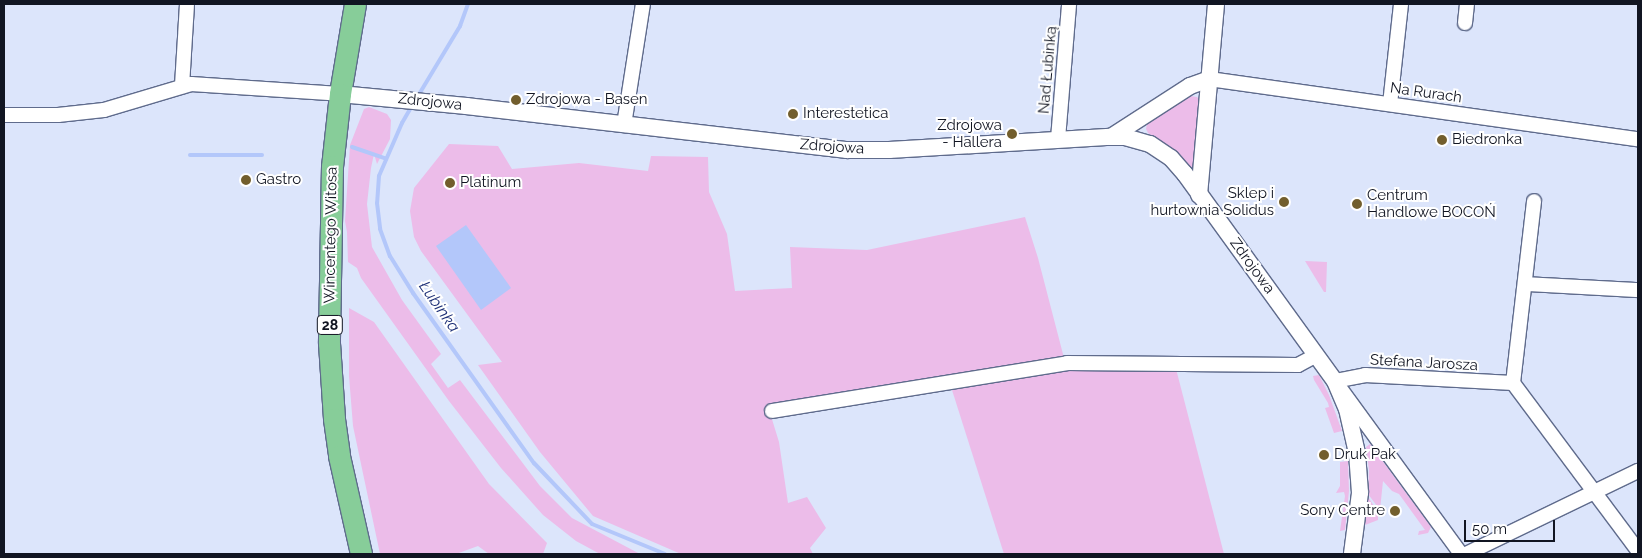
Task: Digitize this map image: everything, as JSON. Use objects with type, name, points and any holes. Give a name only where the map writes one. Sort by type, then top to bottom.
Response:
[{"type":"main road","name":"Wincentego Witosa","points":[[355,4],[340,94],[332,166],[330,325],[331,382],[339,456],[361,554]]},
{"type":"street","points":[[182,86],[187,4]]},
{"type":"street","points":[[624,125],[642,4]]},
{"type":"street","name":"Nad Łubinką","points":[[1058,139],[1069,4]]},
{"type":"street","points":[[1199,195],[1216,4]]},
{"type":"street","points":[[1390,104],[1401,4]]},
{"type":"street","points":[[1464,23],[1467,4]]},
{"type":"street","points":[[1111,137],[1190,86],[1209,79]]},
{"type":"street","name":"Na Rurach","points":[[1209,79],[1638,139]]},
{"type":"street","name":"Zdrojowa","points":[[4,115],[58,115],[97,111],[124,105],[182,86],[212,84],[450,104],[847,150],[889,150],[1111,137],[1139,140],[1160,150],[1185,174],[1461,554]]},
{"type":"street","points":[[1534,201],[1526,284],[1513,383],[1638,551]]},
{"type":"street","points":[[1526,284],[1638,290]]},
{"type":"street","points":[[772,411],[1067,363],[1298,365],[1317,355]]},
{"type":"street","name":"Stefana Jarosza","points":[[1335,381],[1365,375],[1513,383]]},
{"type":"street","points":[[1335,381],[1347,409],[1357,453],[1360,493],[1352,554]]},
{"type":"street","points":[[1466,554],[1638,471]]},
{"type":"shaded area","points":[[1190,96],[1197,97],[1201,102],[1194,168],[1188,168],[1176,152],[1148,133],[1146,129],[1147,124]]},
{"type":"shaded area","points":[[369,107],[387,114],[391,120],[390,139],[377,164],[374,154],[371,168],[367,204],[372,247],[402,300],[441,354],[431,364],[448,388],[460,380],[540,486],[572,518],[640,554],[600,554],[576,541],[543,515],[501,468],[449,401],[361,278],[357,268],[348,262],[345,221],[350,145],[364,109]]},
{"type":"shaded area","points":[[449,144],[498,146],[512,169],[579,163],[648,171],[651,156],[708,157],[709,192],[727,234],[735,291],[792,288],[790,247],[867,250],[1025,217],[1038,258],[1064,358],[771,416],[779,442],[788,503],[807,497],[826,528],[810,548],[813,554],[681,554],[593,516],[540,452],[478,365],[502,362],[421,251],[414,237],[410,211],[414,188]]},
{"type":"shaded area","points":[[1305,261],[1327,262],[1326,292],[1324,292]]},
{"type":"shaded area","points":[[349,308],[374,322],[489,484],[547,543],[543,554],[489,554],[478,546],[456,554],[380,554],[353,426],[349,376]]},
{"type":"shaded area","points":[[1175,365],[1224,554],[1004,554],[952,390],[1069,368]]},
{"type":"shaded area","points":[[1319,375],[1329,395],[1342,431],[1334,433],[1325,408],[1329,407],[1328,403],[1314,380],[1313,376]]},
{"type":"shaded area","points":[[1370,444],[1431,527],[1428,533],[1418,535],[1419,531],[1425,530],[1399,494],[1392,491],[1383,481],[1380,510],[1368,494],[1369,470],[1366,447]]},
{"type":"shaded area","points":[[1348,461],[1349,491],[1345,530],[1340,531],[1345,496],[1344,492],[1336,493],[1340,486],[1340,462]]},
{"type":"shaded area","points":[[1368,497],[1378,512],[1378,520],[1365,525]]},
{"type":"water","points":[[466,225],[511,288],[481,310],[436,246]]},
{"type":"waterway","name":"Łubinka","points":[[418,96],[460,26],[468,4]]},
{"type":"waterway","name":"Łubinka","points":[[413,104],[402,123],[379,176],[377,203],[380,229],[390,256],[413,293],[534,463],[592,524],[665,554]]},
{"type":"waterway","points":[[352,147],[386,159]]},
{"type":"waterway","points":[[190,155],[262,155]]},
{"type":"place","name":"Zdrojowa - Basen","points":[[516,100]]},
{"type":"place","name":"Interestetica","points":[[793,114]]},
{"type":"place","name":"Zdrojowa - Hallera","points":[[1012,134]]},
{"type":"place","name":"Biedronka","points":[[1442,140]]},
{"type":"place","name":"Gastro","points":[[246,180]]},
{"type":"place","name":"Platinum","points":[[450,183]]},
{"type":"place","name":"Sklep i hurtownia Solidus","points":[[1284,202]]},
{"type":"place","name":"Centrum Handlowe BOCOŃ","points":[[1357,204]]},
{"type":"place","name":"Druk Pak","points":[[1324,455]]},
{"type":"place","name":"Sony Centre","points":[[1395,511]]}]
